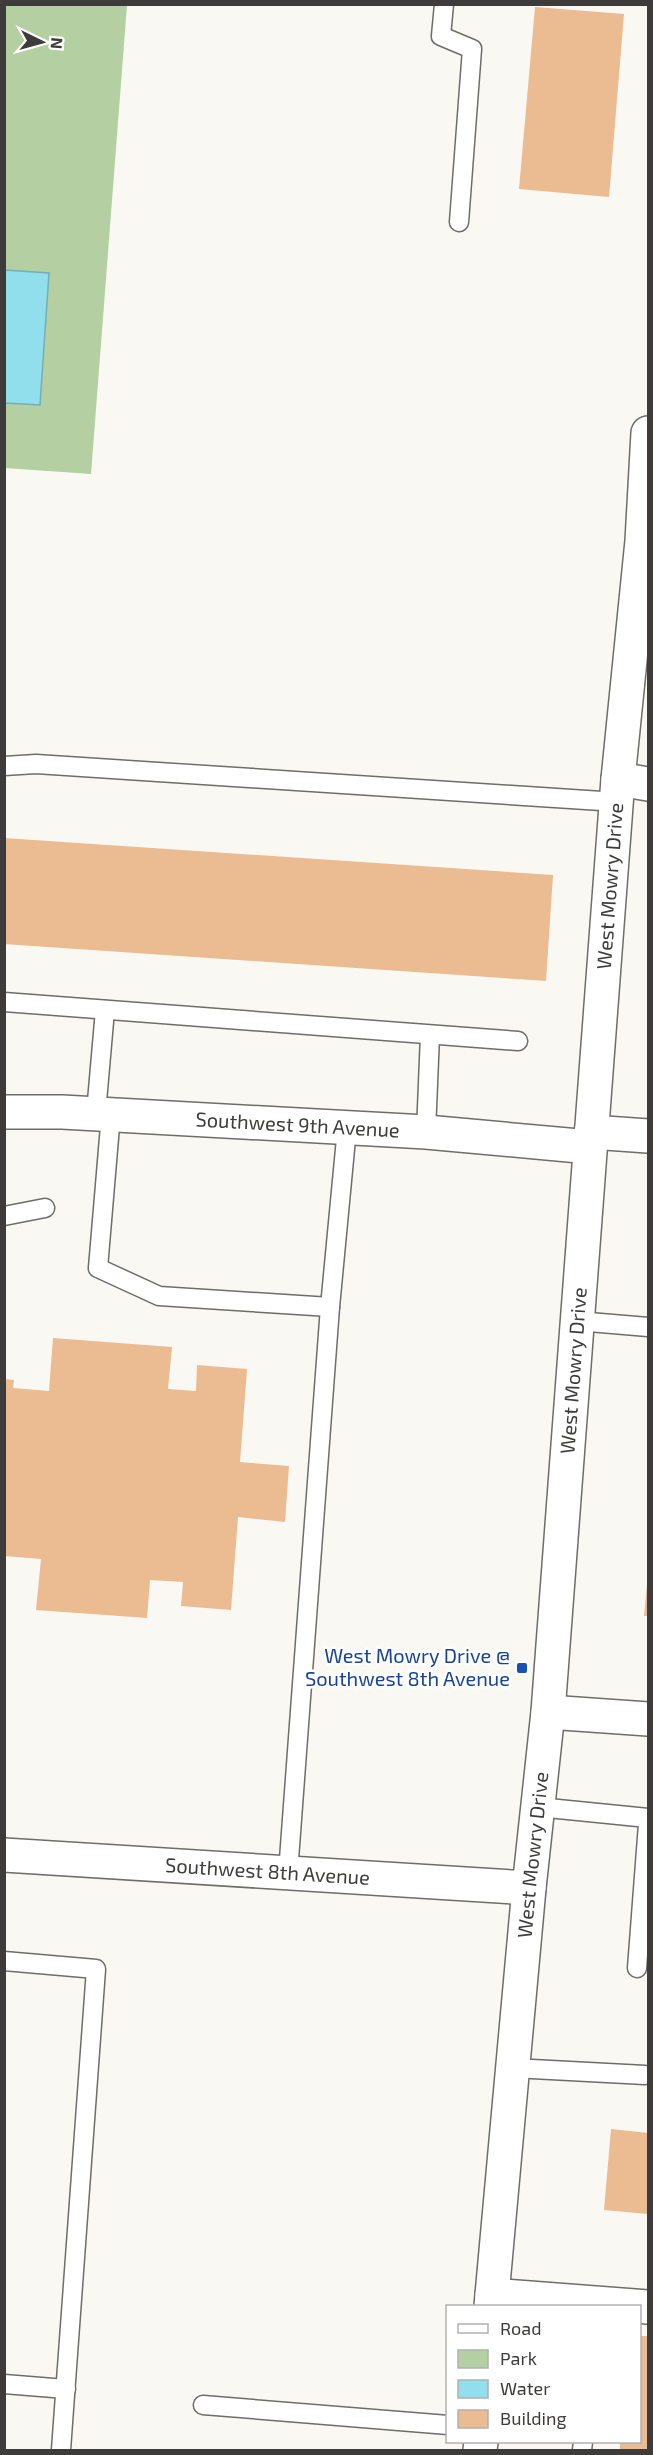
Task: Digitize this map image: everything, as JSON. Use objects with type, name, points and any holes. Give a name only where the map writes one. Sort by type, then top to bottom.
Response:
[{"type":"street","name":"West Mowry Drive","points":[[491,2301],[529,1888],[548,1712],[591,1140],[628,788],[646,520],[648,433]]},
{"type":"street","name":"Southwest 9th Avenue","points":[[4,1112],[104,1114],[591,1140],[648,1136]]},
{"type":"street","points":[[548,1712],[648,1719]]},
{"type":"street","name":"Southwest 8th Avenue","points":[[4,1855],[529,1888]]},
{"type":"street","points":[[491,2301],[596,2305]]},
{"type":"lane","points":[[444,4],[441,36],[472,48],[459,222]]},
{"type":"lane","points":[[4,766],[36,764],[628,788]]},
{"type":"lane","points":[[4,1002],[518,1041]]},
{"type":"lane","points":[[105,1010],[104,1114],[98,1268],[159,1296],[330,1307]]},
{"type":"lane","points":[[426,1132],[430,1035]]},
{"type":"lane","points":[[288,1873],[330,1307],[347,1128]]},
{"type":"lane","points":[[4,1216],[45,1208]]},
{"type":"lane","points":[[577,1321],[648,1327]]},
{"type":"lane","points":[[538,1807],[648,1818]]},
{"type":"lane","points":[[636,1968],[648,1824]]},
{"type":"lane","points":[[4,1961],[96,1969],[61,2451]]},
{"type":"lane","points":[[513,2068],[645,2075]]},
{"type":"lane","points":[[4,2384],[66,2389]]},
{"type":"lane","points":[[203,2406],[446,2425]]},
{"type":"green space","points":[[4,5],[127,5],[91,474],[5,468]]},
{"type":"water","points":[[4,270],[49,273],[40,405],[5,403]]},
{"type":"building","points":[[535,7],[624,14],[609,197],[519,189]]},
{"type":"building","points":[[4,838],[553,875],[546,981],[4,944]]},
{"type":"building","points":[[53,1338],[172,1347],[168,1389],[196,1391],[197,1365],[247,1369],[240,1462],[289,1466],[285,1522],[238,1517],[231,1610],[181,1606],[183,1582],[150,1580],[147,1618],[36,1610],[41,1559],[4,1556],[4,1379],[14,1380],[13,1388],[49,1391]]},
{"type":"building","points":[[647,1584],[648,1616],[644,1616]]},
{"type":"building","points":[[611,2129],[648,2133],[648,2214],[604,2210]]},
{"type":"building","points":[[641,2336],[648,2336],[648,2450],[620,2450],[620,2443],[641,2443]]},
{"type":"place","name":"West Mowry Drive @ Southwest 8th Avenue","points":[[522,1668]]}]
